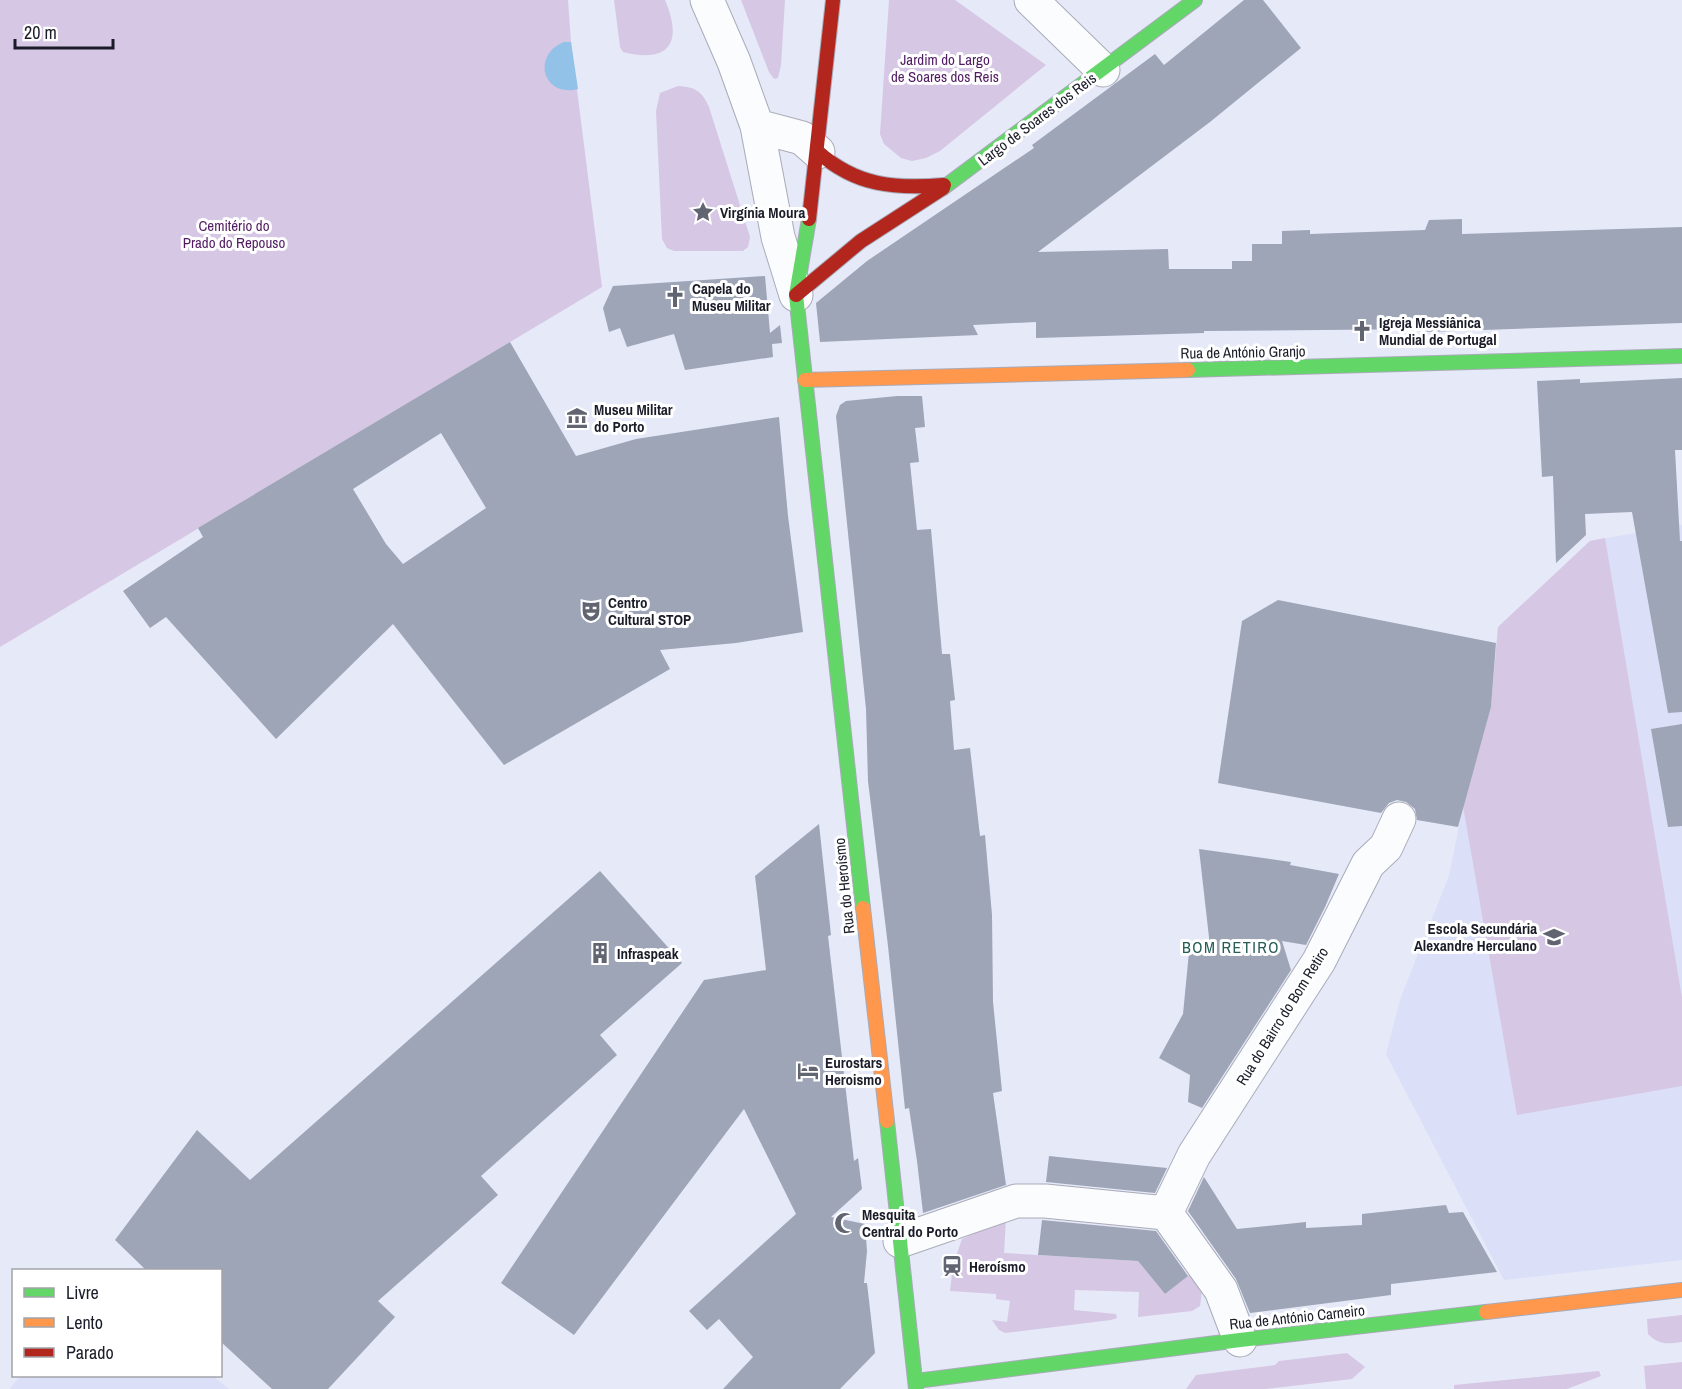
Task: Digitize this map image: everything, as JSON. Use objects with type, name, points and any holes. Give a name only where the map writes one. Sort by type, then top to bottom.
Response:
[{"type":"street","points":[[707,0],[734,62],[757,126],[778,237],[796,295],[805,380]]},
{"type":"street","points":[[796,295],[811,209],[833,0]]},
{"type":"street","name":"Largo de Soares dos Reis","points":[[796,295],[861,241],[948,185],[1103,70],[1031,0]]},
{"type":"street","points":[[1103,70],[1195,0]]},
{"type":"street","points":[[757,126],[802,138],[828,163],[841,171],[882,185],[917,188],[948,185]]},
{"type":"street","name":"Rua de António Granjo","points":[[805,380],[1682,356]]},
{"type":"street","name":"Rua do Heroísmo","points":[[805,380],[900,1241],[911,1386]]},
{"type":"street","name":"Rua do Bairro do Bom Retiro","points":[[1166,1213],[1194,1155],[1319,961],[1368,864],[1386,847],[1399,819]]},
{"type":"street","points":[[900,1241],[1016,1201],[1166,1213],[1221,1290],[1240,1340]]},
{"type":"street","name":"Rua de António Carneiro","points":[[911,1386],[1240,1340],[1682,1290]]},
{"type":"shaded area","name":"Escola Secundária Alexandre Herculano","points":[[1682,525],[1682,1260],[1504,1280],[1386,1054],[1401,997],[1449,876],[1463,806],[1491,707],[1498,627],[1590,541]]},
{"type":"shaded area","points":[[19,1377],[214,1377],[229,1389],[10,1389]]},
{"type":"green space","name":"Cemitério do Prado do Repouso","points":[[0,0],[568,0],[571,42],[602,287],[0,647]]},
{"type":"green space","points":[[614,0],[665,0],[673,28],[668,46],[662,52],[652,55],[623,52],[620,47]]},
{"type":"green space","points":[[741,0],[785,0],[781,65],[778,78],[774,79],[769,72]]},
{"type":"green space","name":"Jardim do Largo de Soares dos Reis","points":[[889,0],[955,0],[1046,65],[940,151],[926,158],[912,161],[901,158],[884,144],[880,134]]},
{"type":"green space","points":[[678,86],[689,87],[697,91],[704,97],[709,107],[750,237],[748,247],[743,251],[674,251],[667,248],[662,239],[656,111],[660,93]]},
{"type":"green space","points":[[1605,538],[1682,998],[1682,1086],[1517,1115],[1463,806],[1491,707],[1498,627],[1590,541]]},
{"type":"green space","points":[[1006,1219],[1004,1253],[1138,1261],[1165,1294],[1189,1275],[1202,1290],[1200,1306],[1192,1311],[1138,1317],[1139,1292],[1075,1290],[1074,1310],[1116,1314],[1117,1318],[1005,1333],[999,1330],[992,1320],[1007,1322],[1010,1301],[996,1299],[996,1294],[950,1291],[953,1265],[962,1239]]},
{"type":"green space","points":[[1682,1315],[1682,1342],[1664,1343],[1648,1334],[1647,1319]]},
{"type":"green space","points":[[1347,1353],[1365,1367],[1352,1379],[1265,1389],[1186,1389],[1196,1375],[1275,1365],[1279,1361]]},
{"type":"green space","points":[[1682,1362],[1682,1389],[1646,1389],[1644,1366]]},
{"type":"green space","points":[[1599,1371],[1601,1376],[1567,1389],[1454,1389],[1454,1385]]},
{"type":"water","points":[[564,42],[571,42],[578,89],[566,90],[556,87],[549,82],[546,74],[547,56]]},
{"type":"building","points":[[1244,0],[1263,0],[1301,48],[1210,122],[1038,252],[1168,249],[1169,269],[1232,269],[1232,261],[1252,261],[1252,244],[1282,244],[1282,231],[1310,230],[1310,234],[1425,230],[1429,220],[1462,219],[1462,234],[1682,227],[1682,323],[1425,332],[1425,329],[1204,331],[1204,333],[1036,338],[1036,322],[973,325],[978,335],[820,342],[816,303],[867,261],[1034,148],[1032,145],[1155,54],[1164,65]]},
{"type":"building","points":[[765,276],[770,333],[780,325],[782,343],[772,344],[773,357],[685,370],[674,334],[627,347],[620,328],[609,332],[603,308],[613,286]]},
{"type":"building","points":[[510,342],[576,456],[636,439],[779,417],[788,516],[803,632],[736,643],[660,650],[670,669],[504,765],[393,624],[276,739],[166,617],[150,628],[123,591],[203,537],[198,528]],"holes":[[[441,433],[486,508],[403,564],[386,544],[353,489]]]},
{"type":"building","points":[[1682,378],[1682,450],[1675,450],[1680,541],[1682,541],[1682,712],[1668,713],[1632,512],[1585,514],[1586,535],[1556,563],[1553,476],[1542,477],[1537,381],[1580,379],[1580,383]]},
{"type":"building","points":[[922,396],[925,427],[915,428],[919,462],[910,463],[917,530],[931,529],[942,654],[950,654],[955,700],[950,701],[954,750],[970,748],[980,836],[985,835],[992,915],[993,1002],[1002,1091],[993,1093],[1006,1185],[923,1213],[909,1108],[905,1109],[868,781],[866,709],[836,416],[840,405],[846,401]]},
{"type":"building","points":[[1278,600],[1496,643],[1491,707],[1458,827],[1417,820],[1415,809],[1406,802],[1397,800],[1389,803],[1381,813],[1218,783],[1242,621]]},
{"type":"building","points":[[1682,724],[1682,826],[1668,827],[1651,729]]},
{"type":"building","points":[[819,824],[831,935],[828,936],[854,1161],[858,1158],[862,1189],[831,1217],[865,1224],[867,1251],[864,1283],[867,1283],[875,1353],[840,1389],[723,1389],[753,1357],[719,1319],[707,1330],[689,1311],[796,1214],[744,1109],[574,1335],[501,1283],[704,980],[766,970],[755,876]]},
{"type":"building","points":[[1199,849],[1291,862],[1290,865],[1339,874],[1306,945],[1282,941],[1291,970],[1202,1108],[1188,1102],[1190,1075],[1159,1058],[1183,1014],[1189,952],[1211,955]]},
{"type":"building","points":[[600,871],[682,963],[600,1035],[617,1055],[481,1176],[498,1195],[378,1301],[395,1317],[328,1389],[272,1389],[222,1343],[222,1269],[145,1269],[115,1240],[197,1130],[250,1180]]},
{"type":"building","points":[[1049,1156],[1167,1168],[1155,1193],[1046,1182]]},
{"type":"building","points":[[1204,1177],[1237,1229],[1306,1222],[1306,1228],[1362,1225],[1362,1214],[1446,1205],[1449,1213],[1463,1212],[1497,1272],[1391,1284],[1391,1295],[1250,1313],[1236,1279],[1188,1211]]},
{"type":"building","points":[[1042,1220],[1156,1231],[1188,1276],[1165,1294],[1138,1261],[1038,1255]]},
{"type":"traffic: fast","points":[[943,188],[1195,0]]},
{"type":"traffic: fast","points":[[809,219],[796,295],[863,908]]},
{"type":"traffic: fast","points":[[1188,370],[1682,356]]},
{"type":"traffic: fast","points":[[887,1121],[916,1389]]},
{"type":"traffic: fast","points":[[916,1381],[1486,1312]]},
{"type":"traffic: slow","points":[[805,380],[1188,370]]},
{"type":"traffic: slow","points":[[863,908],[887,1121]]},
{"type":"traffic: slow","points":[[1486,1312],[1682,1290]]},
{"type":"traffic: jam","points":[[809,219],[833,0]]},
{"type":"traffic: jam","points":[[818,152],[847,172],[877,183],[909,186],[944,185]]},
{"type":"traffic: jam","points":[[796,295],[861,241],[943,188]]},
{"type":"place","name":"Virgínia Moura","points":[[703,212]]},
{"type":"place","name":"Capela do Museu Militar","points":[[675,297]]},
{"type":"place","name":"Igreja Messiânica Mundial de Portugal","points":[[1362,331]]},
{"type":"place","name":"Museu Militar do Porto","points":[[577,418]]},
{"type":"place","name":"Centro Cultural STOP","points":[[591,611]]},
{"type":"place","name":"Escola Secundária Alexandre Herculano","points":[[1554,937]]},
{"type":"place","name":"Infraspeak","points":[[600,953]]},
{"type":"place","name":"Eurostars Heroismo","points":[[808,1071]]},
{"type":"place","name":"Mesquita Central do Porto","points":[[845,1223]]},
{"type":"place","name":"Heroísmo","points":[[952,1266]]},
{"type":"district","name":"BOM RETIRO","points":[[1231,947]]}]
